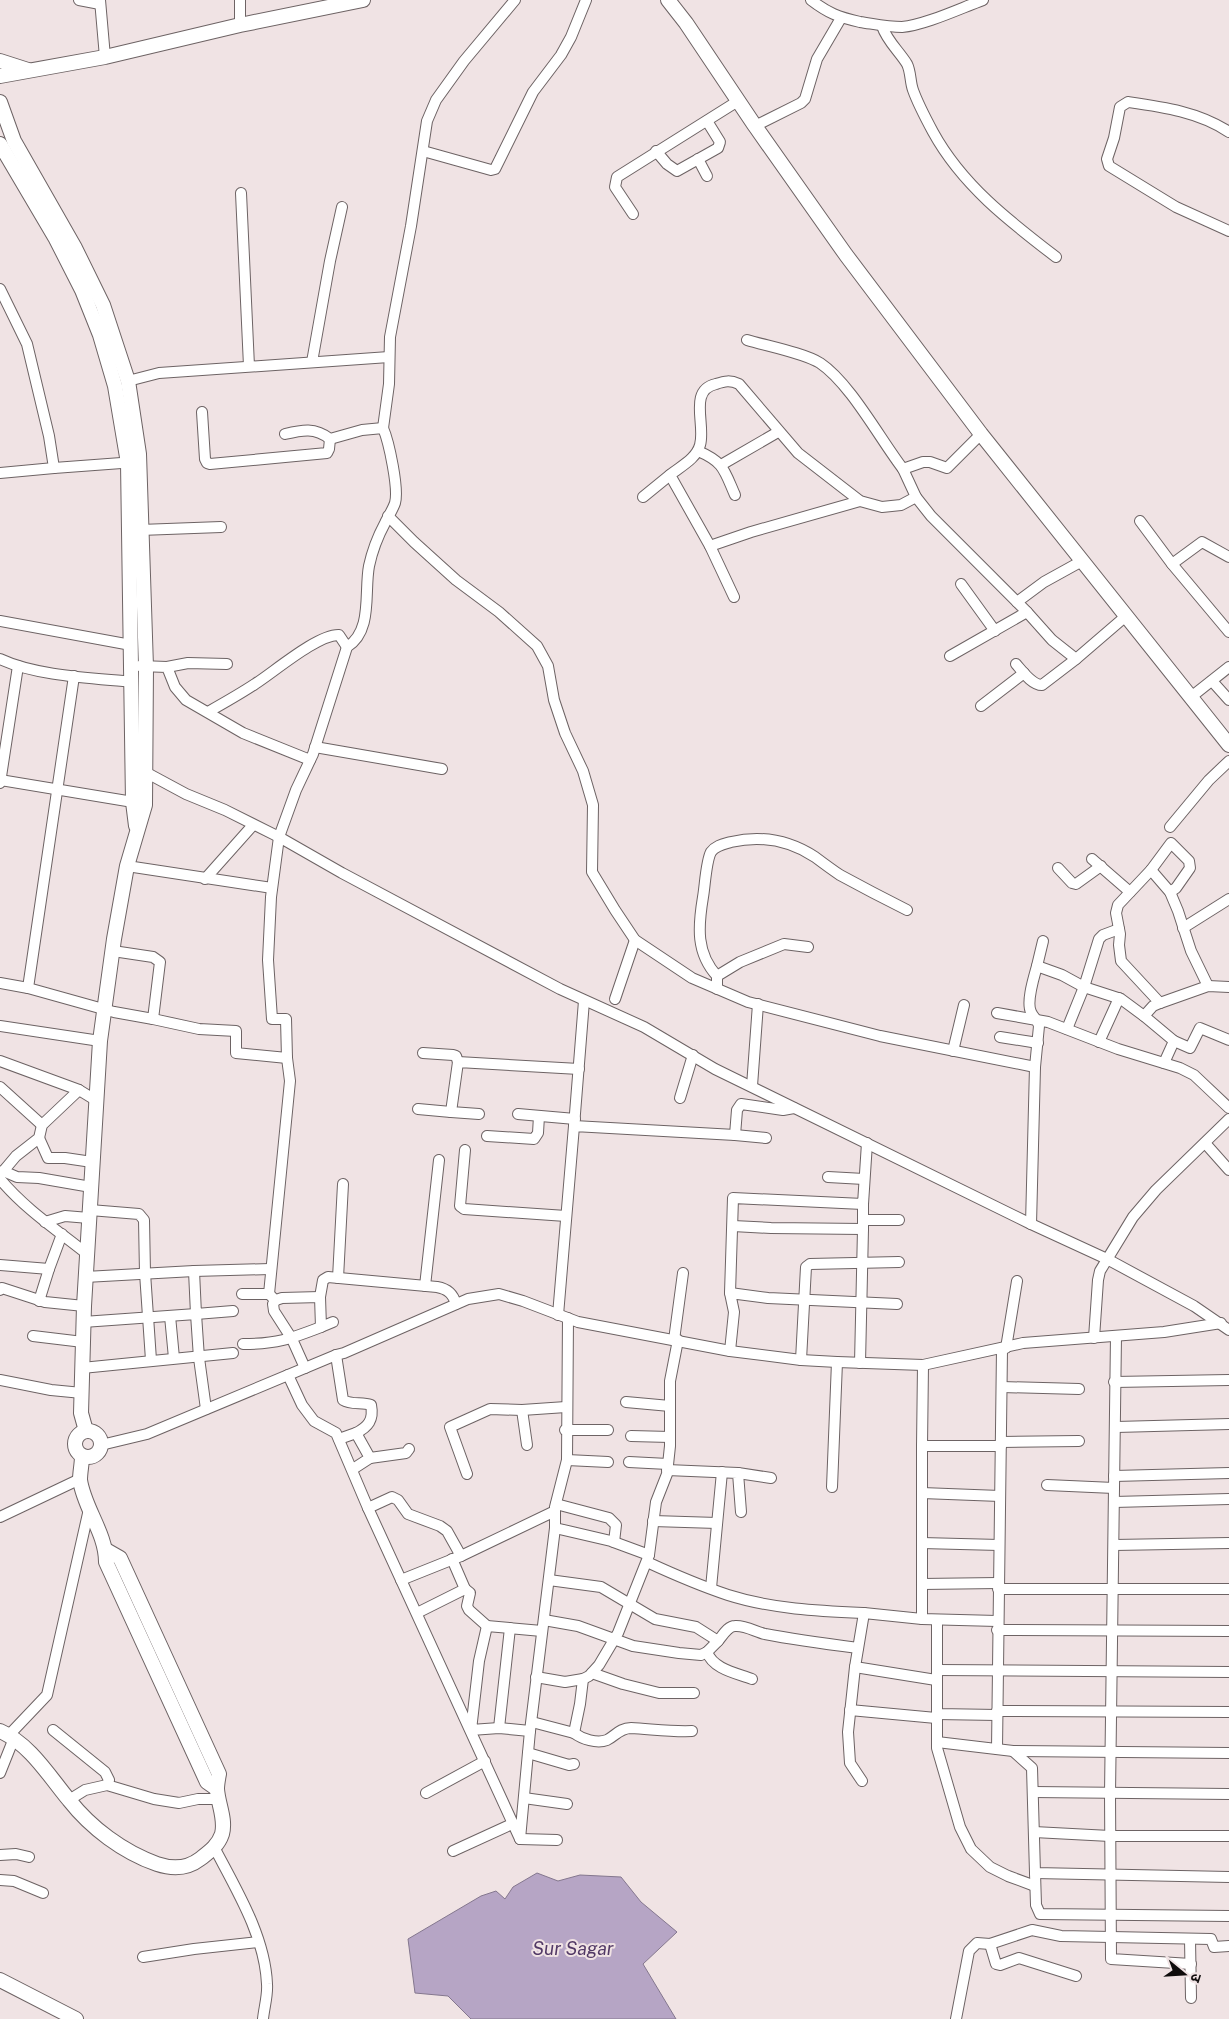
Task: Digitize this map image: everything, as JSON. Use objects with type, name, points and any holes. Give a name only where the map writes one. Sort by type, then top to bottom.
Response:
[{"type":"street","points":[[79,0],[100,2],[106,57]]},
{"type":"street","points":[[240,0],[240,25]]},
{"type":"street","points":[[0,76],[31,72],[106,57],[240,25],[363,0]]},
{"type":"street","points":[[305,1368],[292,1339],[274,1311],[270,1269],[290,1081],[287,1058],[286,1019],[272,1019],[268,960],[272,888],[279,837],[296,790],[315,747],[348,647],[358,640],[362,631],[369,566],[380,533],[395,502],[393,465],[383,428],[389,384],[390,337],[427,121],[436,100],[464,61],[515,0]]},
{"type":"street","points":[[423,151],[491,170],[495,169],[525,105],[561,55],[571,37],[586,0]]},
{"type":"street","points":[[668,0],[686,23],[755,126],[846,255],[981,434],[1229,745]]},
{"type":"street","points":[[811,0],[826,12],[841,18],[882,26],[903,27],[919,23],[954,5],[983,0]]},
{"type":"street","points":[[755,126],[801,103],[805,99],[817,59],[841,18]]},
{"type":"street","points":[[882,26],[886,37],[908,66],[914,92],[949,157],[972,187],[990,204],[1056,257]]},
{"type":"street","points":[[0,61],[31,72]]},
{"type":"street","points":[[633,214],[615,187],[617,177],[738,101]]},
{"type":"street","points":[[0,102],[14,141],[75,248],[103,305],[128,381],[140,530],[146,667],[147,773],[145,805],[127,866],[100,1042],[83,1322],[81,1413],[86,1431]]},
{"type":"street","points":[[1229,132],[1214,122],[1200,116],[1128,102],[1120,107],[1114,138],[1107,159],[1109,166],[1176,207],[1229,231]]},
{"type":"street","points":[[656,151],[667,164],[677,170],[718,148],[720,142],[707,121]]},
{"type":"street","points":[[0,144],[56,239],[82,290],[100,335],[134,462],[131,645],[133,802],[137,832]]},
{"type":"street","points":[[698,159],[707,176]]},
{"type":"street","points":[[241,193],[249,366]]},
{"type":"street","points":[[312,362],[330,261],[342,207]]},
{"type":"street","points":[[0,289],[27,344],[49,436],[54,468]]},
{"type":"street","points":[[747,340],[813,359],[826,367],[842,384],[903,469],[916,497],[931,516],[1027,612],[1052,640],[1076,660]]},
{"type":"street","points":[[128,381],[159,373],[389,357]]},
{"type":"street","points":[[643,497],[693,457],[698,450],[701,440],[701,394],[708,386],[727,381],[743,388],[778,432],[798,453],[860,500],[882,507],[901,505],[916,497]]},
{"type":"street","points":[[202,412],[205,459],[210,464],[327,453],[330,439]]},
{"type":"street","points":[[330,439],[362,430],[383,428]]},
{"type":"street","points":[[285,434],[312,430],[324,434],[330,439]]},
{"type":"street","points":[[721,465],[778,432]]},
{"type":"street","points":[[903,469],[923,462],[930,462],[947,468],[981,434]]},
{"type":"street","points":[[698,450],[716,459],[721,465],[735,495]]},
{"type":"street","points":[[0,473],[134,462]]},
{"type":"street","points":[[670,474],[710,546],[734,598]]},
{"type":"street","points":[[710,546],[860,500]]},
{"type":"street","points":[[388,516],[456,580],[499,612],[537,646],[548,666],[554,700],[565,733],[582,771],[593,806],[592,872],[636,940],[692,978],[748,1002],[880,1036],[1035,1068]]},
{"type":"street","points":[[1140,521],[1172,564],[1229,632]]},
{"type":"street","points":[[140,530],[221,527]]},
{"type":"street","points":[[1172,564],[1202,542],[1229,557]]},
{"type":"street","points":[[1017,602],[1044,582],[1082,561]]},
{"type":"street","points":[[961,584],[995,630]]},
{"type":"street","points":[[950,656],[1027,612]]},
{"type":"street","points":[[1016,664],[1033,682],[1042,685],[1076,660],[1126,616]]},
{"type":"street","points":[[0,621],[131,645]]},
{"type":"street","points":[[208,712],[327,637],[339,634],[348,647]]},
{"type":"street","points":[[0,659],[18,666],[74,676],[132,682]]},
{"type":"street","points":[[132,664],[146,667],[167,667],[188,662],[226,664]]},
{"type":"street","points":[[18,666],[0,781],[133,802]]},
{"type":"street","points":[[167,667],[175,687],[186,700],[243,733],[310,760]]},
{"type":"street","points":[[1191,697],[1229,667]]},
{"type":"street","points":[[981,706],[1024,673]]},
{"type":"street","points":[[28,988],[74,676]]},
{"type":"street","points":[[1212,681],[1229,700]]},
{"type":"street","points":[[315,747],[442,769]]},
{"type":"street","points":[[1170,827],[1209,780],[1229,761]]},
{"type":"street","points":[[147,773],[186,794],[225,810],[279,837],[342,873],[584,1001],[644,1027],[715,1069],[1031,1224],[1107,1259],[1225,1322],[1229,1330]]},
{"type":"street","points":[[205,879],[252,825]]},
{"type":"street","points":[[717,989],[718,976],[708,965],[701,947],[700,929],[701,908],[711,852],[720,845],[743,839],[758,838],[778,840],[797,846],[839,874],[907,910]]},
{"type":"street","points":[[1160,1003],[1120,961],[1116,909],[1151,870],[1171,843],[1189,861],[1190,868],[1176,888],[1170,892]]},
{"type":"street","points":[[1092,859],[1130,892]]},
{"type":"street","points":[[127,866],[272,888]]},
{"type":"street","points":[[1058,868],[1072,883],[1076,884],[1101,866]]},
{"type":"street","points":[[1151,870],[1170,892],[1190,951],[1208,986]]},
{"type":"street","points":[[1183,928],[1229,899]]},
{"type":"street","points":[[1067,1029],[1084,987],[1099,939],[1103,935],[1119,929]]},
{"type":"street","points":[[615,999],[636,940]]},
{"type":"street","points":[[1031,1224],[1035,1068],[1040,1026],[1030,1011],[1029,1002],[1044,941]]},
{"type":"street","points":[[718,976],[740,962],[784,944],[808,948]]},
{"type":"street","points":[[113,951],[153,957],[160,962],[153,1019]]},
{"type":"street","points":[[1037,966],[1062,975],[1084,987],[1119,998],[1174,1041],[1190,1048],[1200,1028],[1229,1040]]},
{"type":"street","points":[[0,983],[28,988],[105,1009],[198,1029],[236,1031],[236,1053],[287,1058]]},
{"type":"street","points":[[1144,1016],[1153,1006],[1208,986],[1229,987]]},
{"type":"street","points":[[1099,1042],[1119,998]]},
{"type":"street","points":[[520,1839],[536,1677],[549,1580],[556,1508],[567,1460],[563,1317],[566,1216],[584,1001]]},
{"type":"street","points":[[752,1086],[758,1004]]},
{"type":"street","points":[[953,1051],[964,1005]]},
{"type":"street","points":[[997,1013],[1037,1019],[1099,1042],[1180,1068],[1194,1075],[1229,1108]]},
{"type":"street","points":[[0,1026],[100,1042]]},
{"type":"street","points":[[1000,1037],[1038,1043]]},
{"type":"street","points":[[1164,1063],[1174,1041]]},
{"type":"street","points":[[423,1053],[456,1056],[458,1062],[451,1112]]},
{"type":"street","points":[[680,1098],[694,1055]]},
{"type":"street","points":[[458,1062],[579,1068]]},
{"type":"street","points":[[2,1065],[79,1090],[97,1101]]},
{"type":"street","points":[[0,1088],[42,1125]]},
{"type":"street","points":[[79,1090],[42,1125],[39,1138],[48,1158],[65,1158],[92,1162]]},
{"type":"street","points":[[734,1135],[737,1110],[741,1104],[783,1110],[795,1108]]},
{"type":"street","points":[[418,1109],[479,1114]]},
{"type":"street","points":[[518,1114],[574,1123],[766,1138]]},
{"type":"street","points":[[487,1136],[534,1139],[538,1133],[539,1116]]},
{"type":"street","points":[[1094,1338],[1098,1280],[1107,1259],[1133,1217],[1156,1190],[1229,1119]]},
{"type":"street","points":[[1,1175],[16,1156],[39,1138]]},
{"type":"street","points":[[860,1363],[863,1204],[867,1143]]},
{"type":"street","points":[[1205,1143],[1229,1170]]},
{"type":"street","points":[[465,1150],[460,1206],[464,1209],[566,1216]]},
{"type":"street","points":[[426,1286],[439,1160]]},
{"type":"street","points":[[1,1175],[39,1178],[91,1187]]},
{"type":"street","points":[[1,1175],[10,1191],[45,1222],[87,1254]]},
{"type":"street","points":[[828,1177],[864,1179]]},
{"type":"street","points":[[338,1278],[343,1184]]},
{"type":"street","points":[[730,1351],[734,1312],[730,1293],[733,1198],[863,1204]]},
{"type":"street","points":[[45,1222],[65,1216],[89,1214],[139,1214],[143,1216],[151,1360]]},
{"type":"street","points":[[733,1226],[771,1228],[864,1224],[899,1220]]},
{"type":"street","points":[[39,1301],[62,1234]]},
{"type":"street","points":[[802,1360],[806,1267],[810,1264],[899,1262]]},
{"type":"street","points":[[0,1265],[49,1269]]},
{"type":"street","points":[[85,1277],[270,1269]]},
{"type":"street","points":[[194,1271],[199,1358],[206,1409]]},
{"type":"street","points":[[536,1677],[566,1682],[583,1679],[592,1673],[599,1665],[613,1640],[648,1559],[656,1502],[662,1490],[668,1467],[670,1381],[683,1273]]},
{"type":"street","points":[[321,1327],[320,1298],[324,1278],[328,1276],[445,1288],[453,1295],[456,1304]]},
{"type":"street","points":[[997,1749],[997,1625],[1002,1387],[1004,1348],[1017,1280]]},
{"type":"street","points":[[0,1290],[2,1288],[39,1301],[84,1306]]},
{"type":"street","points":[[730,1293],[768,1298],[898,1304]]},
{"type":"street","points":[[242,1294],[282,1298],[320,1298]]},
{"type":"street","points":[[101,1445],[147,1434],[344,1353],[468,1299],[499,1294],[578,1322],[730,1351],[802,1360],[860,1363],[923,1365],[1023,1343],[1164,1332],[1225,1322]]},
{"type":"street","points":[[83,1322],[232,1311]]},
{"type":"street","points":[[170,1316],[174,1358]]},
{"type":"street","points":[[243,1344],[269,1344],[292,1339],[334,1322]]},
{"type":"street","points":[[33,1336],[83,1342]]},
{"type":"street","points":[[1116,1336],[1110,1794],[1111,1959],[1191,1964]]},
{"type":"street","points":[[82,1368],[174,1358],[199,1358],[233,1353]]},
{"type":"street","points":[[336,1355],[343,1400],[349,1403],[368,1404],[371,1405],[372,1409],[371,1422],[356,1434],[339,1439]]},
{"type":"street","points":[[832,1487],[836,1362]]},
{"type":"street","points":[[922,1619],[923,1365]]},
{"type":"street","points":[[288,1375],[302,1405],[314,1421],[336,1433],[353,1469],[368,1508],[520,1839]]},
{"type":"street","points":[[0,1380],[51,1390],[82,1393]]},
{"type":"street","points":[[1114,1382],[1229,1380]]},
{"type":"street","points":[[1002,1387],[1079,1389]]},
{"type":"street","points":[[626,1402],[670,1406]]},
{"type":"street","points":[[467,1474],[450,1427],[490,1409],[522,1410],[566,1407]]},
{"type":"street","points":[[522,1410],[527,1445]]},
{"type":"street","points":[[1116,1427],[1229,1424]]},
{"type":"street","points":[[566,1430],[608,1430]]},
{"type":"street","points":[[86,1431],[98,1436],[101,1445],[96,1455],[88,1458],[82,1456],[76,1449],[75,1444],[78,1436],[86,1431]]},
{"type":"street","points":[[356,1434],[370,1458]]},
{"type":"street","points":[[630,1436],[670,1437]]},
{"type":"street","points":[[922,1446],[1079,1441]]},
{"type":"street","points":[[353,1469],[370,1458],[406,1453],[409,1449]]},
{"type":"street","points":[[8,1735],[51,1775],[69,1800],[106,1837],[148,1861],[167,1867],[180,1868],[192,1865],[219,1843],[223,1831],[218,1794],[207,1782],[106,1562],[106,1550],[89,1508],[80,1479],[82,1456]]},
{"type":"street","points":[[567,1460],[608,1462]]},
{"type":"street","points":[[629,1462],[771,1478]]},
{"type":"street","points":[[711,1588],[722,1472]]},
{"type":"street","points":[[738,1473],[741,1512]]},
{"type":"street","points":[[1114,1476],[1229,1474]]},
{"type":"street","points":[[0,1516],[80,1479]]},
{"type":"street","points":[[1047,1485],[1114,1488]]},
{"type":"street","points":[[922,1493],[1000,1496]]},
{"type":"street","points":[[368,1508],[392,1497],[396,1498],[408,1514],[440,1526],[447,1531],[465,1589],[470,1593],[467,1606],[469,1610],[488,1626],[510,1628],[578,1626],[633,1646],[679,1653],[701,1654],[707,1652],[728,1629],[734,1626],[802,1641],[858,1648]]},
{"type":"street","points":[[1114,1502],[1229,1499]]},
{"type":"street","points":[[0,1773],[8,1735],[47,1695],[89,1508]]},
{"type":"street","points":[[401,1580],[456,1557],[556,1508],[609,1518],[616,1525],[614,1542]]},
{"type":"street","points":[[654,1521],[718,1523]]},
{"type":"street","points":[[555,1528],[614,1542],[711,1588],[757,1602],[792,1608],[997,1625],[1229,1631]]},
{"type":"street","points":[[922,1543],[999,1545]]},
{"type":"street","points":[[1114,1545],[1229,1543]]},
{"type":"street","points":[[549,1580],[602,1587],[655,1619],[696,1627],[718,1641]]},
{"type":"street","points":[[922,1584],[1229,1589]]},
{"type":"street","points":[[417,1613],[465,1589]]},
{"type":"street","points":[[862,1781],[850,1763],[848,1732],[855,1667],[864,1613]]},
{"type":"street","points":[[937,1620],[937,1748],[960,1827],[971,1849],[990,1867],[1035,1886]]},
{"type":"street","points":[[471,1730],[479,1661],[488,1626]]},
{"type":"street","points":[[499,1728],[510,1628]]},
{"type":"street","points":[[707,1652],[710,1659],[720,1667],[752,1679]]},
{"type":"street","points":[[855,1667],[937,1675],[997,1670],[1229,1672]]},
{"type":"street","points":[[592,1673],[659,1693],[694,1692]]},
{"type":"street","points":[[574,1733],[583,1679]]},
{"type":"street","points":[[850,1710],[936,1716],[997,1713],[1229,1712]]},
{"type":"street","points":[[471,1730],[531,1727],[574,1733],[582,1739],[599,1741],[606,1740],[629,1728],[669,1732],[692,1731]]},
{"type":"street","points":[[53,1730],[105,1772],[109,1780],[107,1785]]},
{"type":"street","points":[[937,1742],[1013,1751],[1229,1753]]},
{"type":"street","points":[[1013,1751],[1032,1768],[1036,1905],[1040,1914],[1229,1916]]},
{"type":"street","points":[[528,1753],[569,1765],[574,1764]]},
{"type":"street","points":[[426,1794],[484,1761]]},
{"type":"street","points":[[69,1800],[85,1790],[107,1785],[154,1799],[179,1803],[218,1794]]},
{"type":"street","points":[[1033,1792],[1229,1794]]},
{"type":"street","points":[[524,1798],[567,1804]]},
{"type":"street","points":[[453,1851],[512,1824]]},
{"type":"street","points":[[1034,1832],[1110,1836],[1229,1836]]},
{"type":"street","points":[[520,1839],[557,1840]]},
{"type":"street","points":[[214,1847],[253,1926],[264,1960],[268,1986],[262,2019]]},
{"type":"street","points":[[0,1855],[16,1854],[30,1857]]},
{"type":"street","points":[[1035,1873],[1229,1877]]},
{"type":"street","points":[[0,1880],[14,1881],[43,1894]]},
{"type":"street","points":[[956,2019],[969,1951],[973,1944],[990,1944],[1032,1930],[1061,1936],[1211,1939],[1214,1947],[1229,1946]]},
{"type":"street","points":[[1190,1939],[1191,1998]]},
{"type":"street","points":[[143,1957],[194,1948],[258,1942]]},
{"type":"street","points":[[990,1944],[996,1964],[1000,1965],[1019,1958],[1076,1976]]},
{"type":"street","points":[[0,1980],[76,2019]]},
{"type":"water","name":"Sur Sagar","points":[[537,1873],[558,1881],[580,1875],[621,1877],[641,1902],[677,1932],[643,1964],[676,2019],[471,2019],[448,1996],[415,1993],[408,1939],[481,1896],[496,1891],[505,1899],[513,1887]]}]
